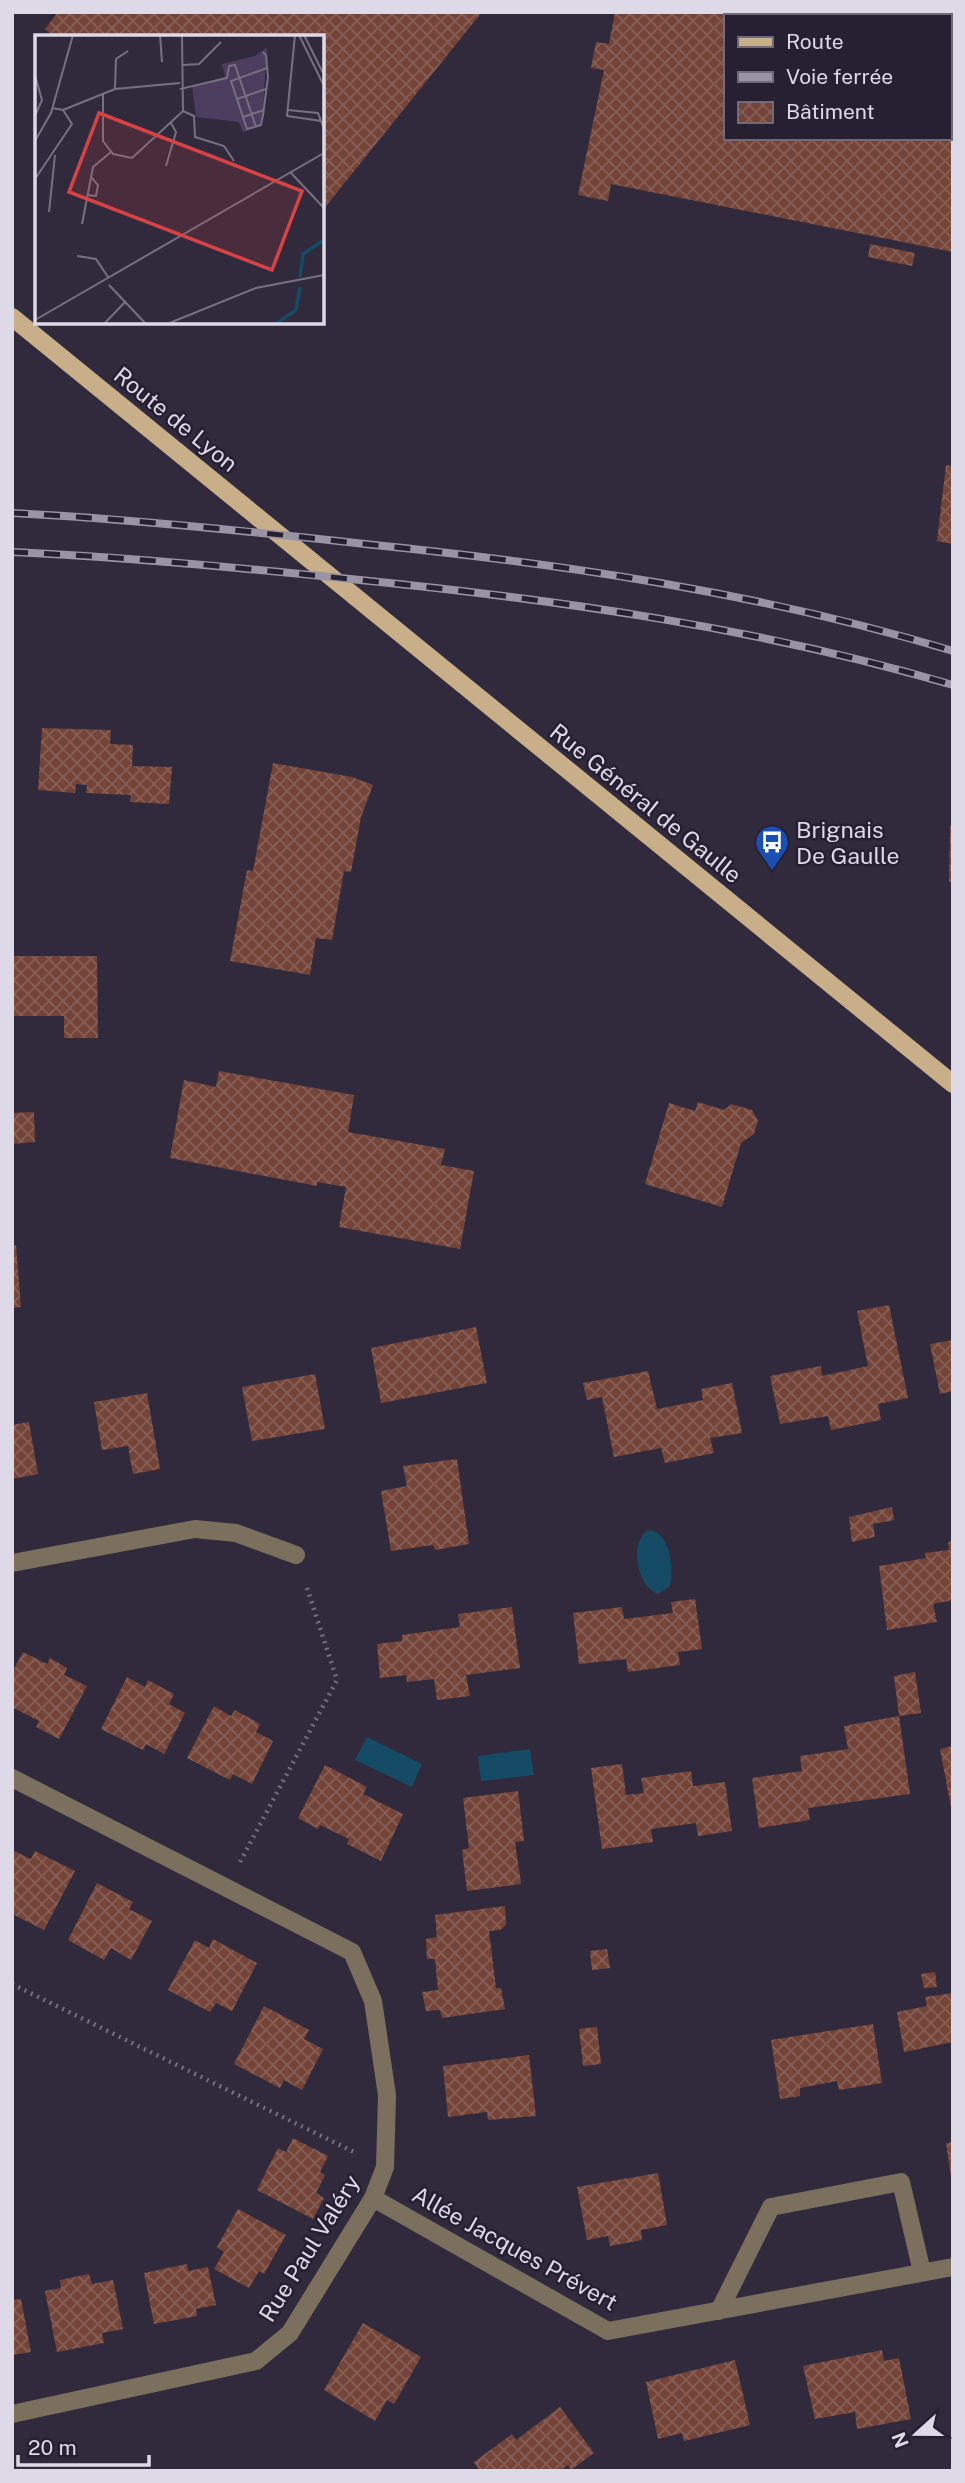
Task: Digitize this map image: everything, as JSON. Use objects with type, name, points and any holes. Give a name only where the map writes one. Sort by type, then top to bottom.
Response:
[{"type":"main road","name":"Route de Lyon","points":[[12,317],[309,559]]},
{"type":"main road","name":"Rue Général de Gaulle","points":[[309,559],[953,1084]]},
{"type":"street","points":[[12,1563],[195,1529],[236,1533],[296,1555]]},
{"type":"street","name":"Rue Paul Valéry","points":[[12,1778],[352,1952],[373,2001],[387,2095],[385,2167],[373,2198],[290,2333],[256,2361],[12,2414]]},
{"type":"street","points":[[719,2311],[771,2207],[784,2204],[901,2182],[922,2272]]},
{"type":"street","name":"Allée Jacques Prévert","points":[[373,2198],[608,2331],[953,2267]]},
{"type":"path","points":[[227,1888],[337,1680],[296,1555]]},
{"type":"path","points":[[12,1984],[385,2167]]},
{"type":"water","points":[[649,1530],[662,1537],[671,1561],[670,1586],[658,1594],[645,1582],[638,1563],[639,1543],[642,1535]]},
{"type":"water","points":[[367,1737],[422,1764],[412,1787],[355,1760]]},
{"type":"water","points":[[530,1749],[534,1775],[481,1781],[478,1756]]},
{"type":"building","points":[[58,12],[482,12],[324,209],[324,35],[52,35],[45,29]]},
{"type":"building","points":[[615,12],[953,13],[953,252],[611,184],[608,201],[578,195],[604,70],[591,68],[596,42],[609,44]]},
{"type":"building","points":[[870,244],[915,253],[912,266],[868,257]]},
{"type":"building","points":[[946,465],[953,466],[953,544],[937,541]]},
{"type":"building","points":[[42,728],[111,730],[110,744],[133,745],[132,766],[172,767],[169,804],[130,802],[131,795],[86,793],[87,785],[76,784],[75,793],[38,790]]},
{"type":"building","points":[[273,763],[352,777],[373,785],[361,817],[351,872],[344,871],[332,940],[316,938],[310,975],[230,961],[247,870],[253,871]]},
{"type":"building","points":[[950,826],[953,826],[953,882],[949,882]]},
{"type":"building","points":[[12,956],[97,956],[98,1038],[64,1038],[64,1016],[12,1016]]},
{"type":"building","points":[[219,1071],[354,1095],[348,1132],[445,1149],[441,1165],[474,1171],[460,1249],[339,1227],[346,1187],[317,1182],[317,1186],[170,1158],[184,1080],[216,1087]]},
{"type":"building","points":[[698,1102],[724,1110],[731,1104],[752,1110],[758,1121],[754,1134],[741,1143],[722,1207],[645,1184],[669,1103],[695,1111]]},
{"type":"building","points":[[34,1112],[35,1142],[12,1144],[12,1113]]},
{"type":"building","points":[[16,1245],[21,1307],[12,1308],[12,1246]]},
{"type":"building","points":[[889,1305],[908,1398],[878,1404],[881,1420],[831,1430],[828,1416],[780,1424],[770,1376],[821,1366],[822,1376],[868,1366],[857,1311]]},
{"type":"building","points":[[476,1327],[487,1383],[381,1403],[371,1348]]},
{"type":"building","points":[[953,1340],[953,1391],[940,1394],[930,1344]]},
{"type":"building","points":[[648,1371],[657,1409],[703,1400],[701,1389],[732,1383],[742,1433],[710,1438],[714,1453],[665,1463],[661,1448],[614,1457],[602,1397],[587,1400],[583,1383]]},
{"type":"building","points":[[315,1374],[325,1429],[252,1441],[242,1387]]},
{"type":"building","points":[[147,1393],[160,1469],[133,1474],[128,1446],[102,1450],[94,1402]]},
{"type":"building","points":[[29,1422],[38,1474],[12,1479],[12,1425]]},
{"type":"building","points":[[457,1459],[469,1544],[435,1550],[433,1545],[391,1551],[381,1491],[407,1486],[403,1466]]},
{"type":"building","points":[[892,1507],[894,1520],[873,1524],[875,1537],[852,1542],[849,1517]]},
{"type":"building","points":[[953,1541],[953,1600],[933,1604],[937,1622],[887,1630],[879,1566],[926,1558],[925,1553],[949,1550],[948,1542]]},
{"type":"building","points":[[695,1599],[702,1649],[678,1652],[680,1665],[628,1672],[626,1659],[579,1664],[573,1613],[622,1607],[624,1619],[673,1613],[671,1602]]},
{"type":"building","points":[[512,1607],[520,1668],[466,1675],[470,1696],[437,1700],[434,1679],[407,1682],[406,1675],[380,1678],[377,1644],[402,1641],[402,1635],[460,1627],[458,1614]]},
{"type":"building","points":[[23,1652],[47,1664],[50,1658],[67,1668],[64,1675],[87,1686],[59,1739],[36,1727],[39,1721],[12,1707],[12,1673]]},
{"type":"building","points":[[915,1672],[921,1713],[899,1716],[894,1676]]},
{"type":"building","points":[[127,1677],[145,1687],[148,1680],[174,1694],[169,1704],[185,1713],[164,1754],[146,1744],[143,1750],[101,1729]]},
{"type":"building","points":[[214,1706],[231,1716],[235,1710],[260,1724],[256,1732],[273,1741],[252,1784],[233,1774],[230,1780],[187,1758]]},
{"type":"building","points":[[899,1716],[910,1794],[808,1808],[810,1820],[759,1828],[752,1778],[802,1771],[800,1756],[848,1749],[844,1726]]},
{"type":"building","points":[[953,1746],[953,1806],[951,1807],[940,1749]]},
{"type":"building","points":[[622,1764],[626,1795],[644,1793],[641,1778],[691,1771],[693,1786],[725,1782],[732,1831],[698,1836],[696,1823],[651,1829],[653,1842],[602,1849],[591,1768]]},
{"type":"building","points":[[325,1765],[367,1787],[363,1794],[403,1814],[381,1861],[347,1844],[349,1839],[320,1825],[318,1829],[298,1818]]},
{"type":"building","points":[[518,1791],[524,1841],[515,1842],[521,1884],[467,1891],[462,1850],[469,1848],[463,1798]]},
{"type":"building","points":[[12,1850],[31,1859],[35,1851],[75,1871],[44,1930],[12,1914]]},
{"type":"building","points":[[97,1883],[133,1902],[129,1909],[152,1921],[131,1960],[111,1948],[104,1960],[68,1940]]},
{"type":"building","points":[[505,1906],[506,1925],[500,1930],[489,1931],[496,1988],[501,1988],[505,2009],[442,2018],[440,2010],[426,2011],[422,1992],[438,1990],[435,1959],[427,1959],[426,1939],[437,1937],[435,1915]]},
{"type":"building","points":[[213,1939],[257,1963],[232,2011],[216,2003],[210,2012],[168,1990],[195,1940],[209,1948]]},
{"type":"building","points":[[607,1949],[610,1968],[592,1970],[590,1951]]},
{"type":"building","points":[[935,1972],[937,1987],[924,1988],[921,1974]]},
{"type":"building","points":[[953,1993],[953,2042],[904,2052],[897,2012],[927,2006],[925,1997]]},
{"type":"building","points":[[264,2006],[309,2030],[304,2039],[323,2049],[302,2090],[284,2080],[280,2088],[234,2064]]},
{"type":"building","points":[[873,2024],[882,2083],[839,2090],[837,2081],[800,2088],[800,2096],[780,2099],[771,2040]]},
{"type":"building","points":[[597,2027],[601,2064],[583,2066],[579,2029]]},
{"type":"building","points":[[529,2055],[536,2116],[488,2120],[487,2112],[448,2117],[443,2066]]},
{"type":"building","points":[[293,2138],[328,2156],[320,2172],[325,2175],[316,2193],[324,2198],[313,2219],[257,2190],[278,2148],[286,2152]]},
{"type":"building","points":[[953,2142],[953,2177],[951,2177],[946,2143]]},
{"type":"building","points":[[658,2173],[667,2225],[641,2230],[642,2240],[610,2246],[608,2236],[587,2240],[577,2187]]},
{"type":"building","points":[[238,2209],[286,2235],[264,2274],[259,2271],[249,2288],[214,2269],[224,2252],[217,2247]]},
{"type":"building","points":[[187,2264],[188,2271],[208,2267],[216,2305],[196,2309],[197,2316],[154,2324],[144,2273]]},
{"type":"building","points":[[89,2274],[92,2284],[113,2280],[123,2329],[102,2333],[104,2343],[57,2352],[45,2291],[61,2288],[60,2280]]},
{"type":"building","points":[[21,2299],[31,2352],[12,2355],[12,2300]]},
{"type":"building","points":[[363,2323],[421,2357],[394,2404],[387,2400],[375,2421],[324,2390]]},
{"type":"building","points":[[882,2350],[884,2361],[899,2358],[911,2419],[857,2429],[855,2412],[815,2419],[803,2366]]},
{"type":"building","points":[[735,2360],[750,2425],[684,2441],[682,2433],[658,2439],[646,2382]]},
{"type":"building","points":[[560,2407],[594,2453],[571,2470],[568,2465],[560,2471],[480,2471],[474,2462],[512,2434],[516,2440]]},
{"type":"railway","points":[[12,513],[233,530],[588,571],[735,597],[881,631],[953,651]]},
{"type":"railway","points":[[12,552],[273,571],[585,607],[807,647],[953,685]]},
{"type":"place","name":"Brignais De Gaulle","points":[[772,872]]}]
